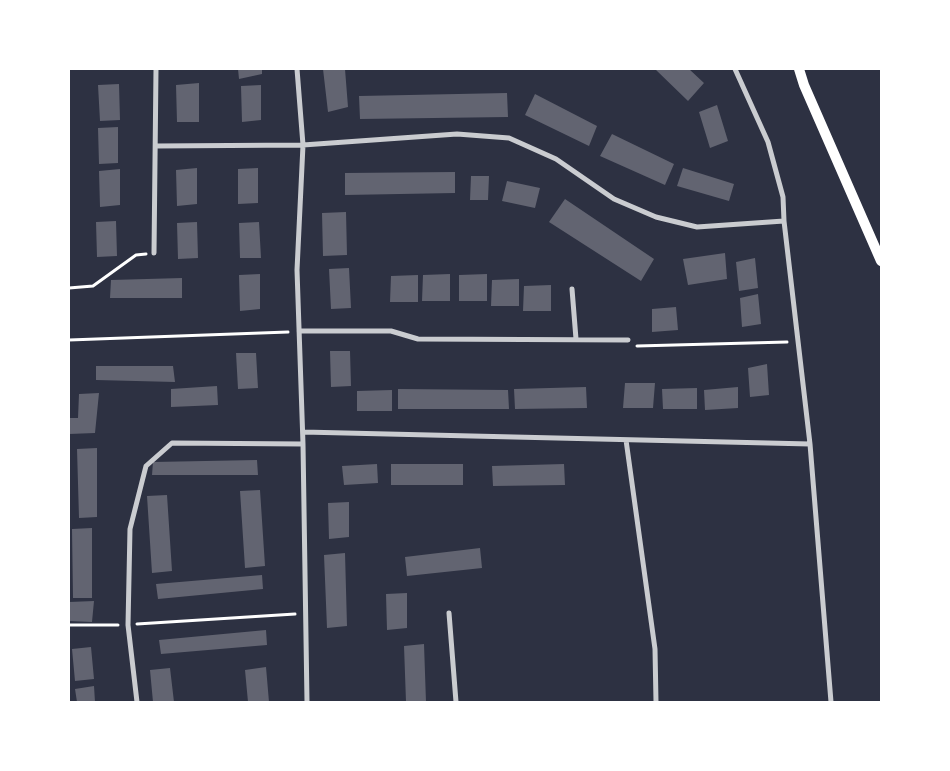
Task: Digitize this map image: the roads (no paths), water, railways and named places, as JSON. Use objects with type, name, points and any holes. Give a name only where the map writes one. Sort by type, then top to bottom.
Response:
[{"type":"main road","points":[[799,69],[804,86],[881,261]]},
{"type":"street","points":[[154,253],[156,69]]},
{"type":"street","points":[[297,69],[303,144],[297,270],[303,432],[307,702]]},
{"type":"street","points":[[735,69],[768,142],[783,197],[784,221],[810,444],[831,702]]},
{"type":"street","points":[[156,146],[303,144],[457,134],[509,138],[556,159],[614,199],[656,218],[697,227],[784,221]]},
{"type":"street","points":[[572,289],[576,339]]},
{"type":"street","points":[[299,331],[392,331],[418,339],[628,340]]},
{"type":"street","points":[[303,432],[810,444]]},
{"type":"street","points":[[626,440],[655,649],[656,702]]},
{"type":"street","points":[[137,702],[128,625],[130,529],[146,466],[172,443],[303,444]]},
{"type":"street","points":[[449,613],[456,702]]}]
